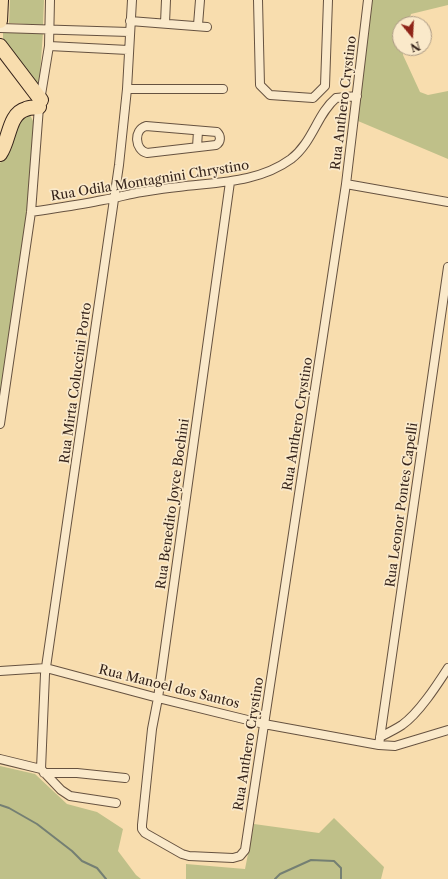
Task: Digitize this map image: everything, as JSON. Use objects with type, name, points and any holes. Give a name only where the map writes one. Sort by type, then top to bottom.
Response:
[{"type":"highway","points":[[0,21],[1,0]]},
{"type":"highway","points":[[0,46],[40,103],[18,113],[12,120],[5,147],[0,154]]},
{"type":"street","points":[[0,424],[32,212],[40,103],[49,46],[50,0]]},
{"type":"street","name":"Rua Mirta Coluccini Porto","points":[[42,771],[46,668],[115,198],[127,89],[129,32],[132,0]]},
{"type":"street","points":[[165,23],[166,0]]},
{"type":"street","points":[[198,25],[200,0]]},
{"type":"street","points":[[258,0],[260,84],[270,95],[313,98],[325,86],[328,0]]},
{"type":"street","name":"Rua Anthero Crystino","points":[[245,850],[346,184],[368,0]]},
{"type":"street","points":[[130,21],[198,25],[207,27]]},
{"type":"street","points":[[0,28],[129,32]]},
{"type":"street","points":[[49,46],[128,50]]},
{"type":"street","points":[[127,89],[223,89]]},
{"type":"street","name":"Rua Odila Montagnini Chrystino","points":[[32,212],[115,198],[127,194],[176,187],[230,182],[266,172],[278,167],[292,158],[305,146],[332,101],[341,97],[357,96]]},
{"type":"street","points":[[146,126],[198,131],[217,132],[220,137],[219,142],[216,145],[147,154],[140,150],[137,144],[138,131],[142,127],[146,126]]},
{"type":"street","points":[[197,147],[198,131]]},
{"type":"street","points":[[121,142],[137,144]]},
{"type":"street","name":"Rua Benedito Joyce Bochini","points":[[230,182],[158,698],[152,729],[142,829],[145,833],[182,854],[189,856],[233,858],[240,856],[245,850]]},
{"type":"street","points":[[346,184],[448,202]]},
{"type":"street","name":"Rua Leonor Pontes Capelli","points":[[379,746],[448,267]]},
{"type":"street","name":"Rua Manoel dos Santos","points":[[0,671],[46,668],[264,724],[379,746],[396,746],[448,730]]},
{"type":"street","points":[[380,737],[403,724],[416,712],[448,668]]},
{"type":"street","points":[[0,759],[42,771],[125,778]]},
{"type":"street","points":[[42,771],[60,790],[70,796],[116,803]]},
{"type":"green space","points":[[10,0],[44,0],[43,25],[9,23]]},
{"type":"green space","points":[[370,0],[448,0],[448,5],[411,14],[410,16],[392,16],[392,56],[403,56],[420,92],[428,95],[448,91],[448,159],[358,121]]},
{"type":"green space","points":[[3,30],[43,32],[39,88],[3,44]]},
{"type":"green space","points":[[27,115],[30,115],[34,123],[28,216],[0,395],[0,163],[11,150],[18,123]]},
{"type":"green space","points":[[0,766],[35,774],[67,804],[97,812],[123,829],[118,851],[136,875],[141,879],[0,879]]},
{"type":"green space","points":[[334,818],[384,867],[381,879],[186,879],[186,864],[245,869],[254,824],[319,833]]},
{"type":"waterway","points":[[0,805],[9,808],[37,824],[72,851],[82,861],[97,868],[106,879]]},
{"type":"waterway","points":[[275,879],[280,874],[311,860],[334,861],[341,868],[341,879]]}]
